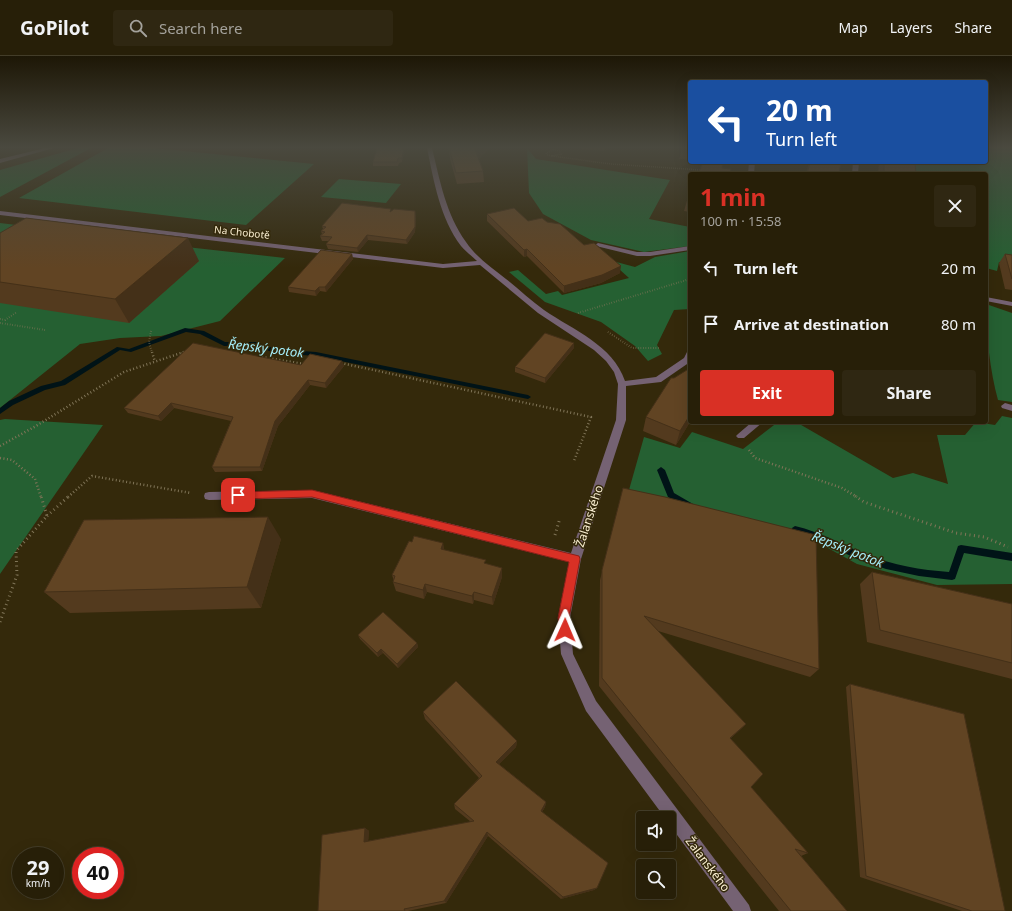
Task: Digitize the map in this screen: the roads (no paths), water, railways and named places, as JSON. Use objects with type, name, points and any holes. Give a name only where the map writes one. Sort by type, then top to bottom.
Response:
[{"type":"street","name":"Žalanského","points":[[438,188],[450,223],[464,245],[482,263],[541,312],[604,354],[618,372],[622,384],[621,420],[575,559],[564,618],[567,654],[591,706],[743,911]]},
{"type":"street","name":"Na Chobotě","points":[[0,213],[443,266],[482,263]]},
{"type":"street","points":[[598,245],[637,254],[650,254],[688,248]]},
{"type":"street","points":[[988,299],[1012,304]]},
{"type":"street","points":[[622,384],[658,380],[688,358]]},
{"type":"street","points":[[741,436],[756,424]]},
{"type":"street","points":[[209,496],[312,494],[575,559]]},
{"type":"waterway","name":"Řepský potok","points":[[0,412],[11,403],[43,388],[63,383],[119,348],[129,351],[185,330],[202,332],[224,344],[256,344],[275,351],[316,354],[528,397]]},
{"type":"waterway","name":"Řepský potok","points":[[661,470],[671,495],[690,506]]},
{"type":"waterway","name":"Řepský potok","points":[[795,530],[822,538],[876,562],[897,568],[930,574],[952,576],[961,549],[1012,557]]}]
